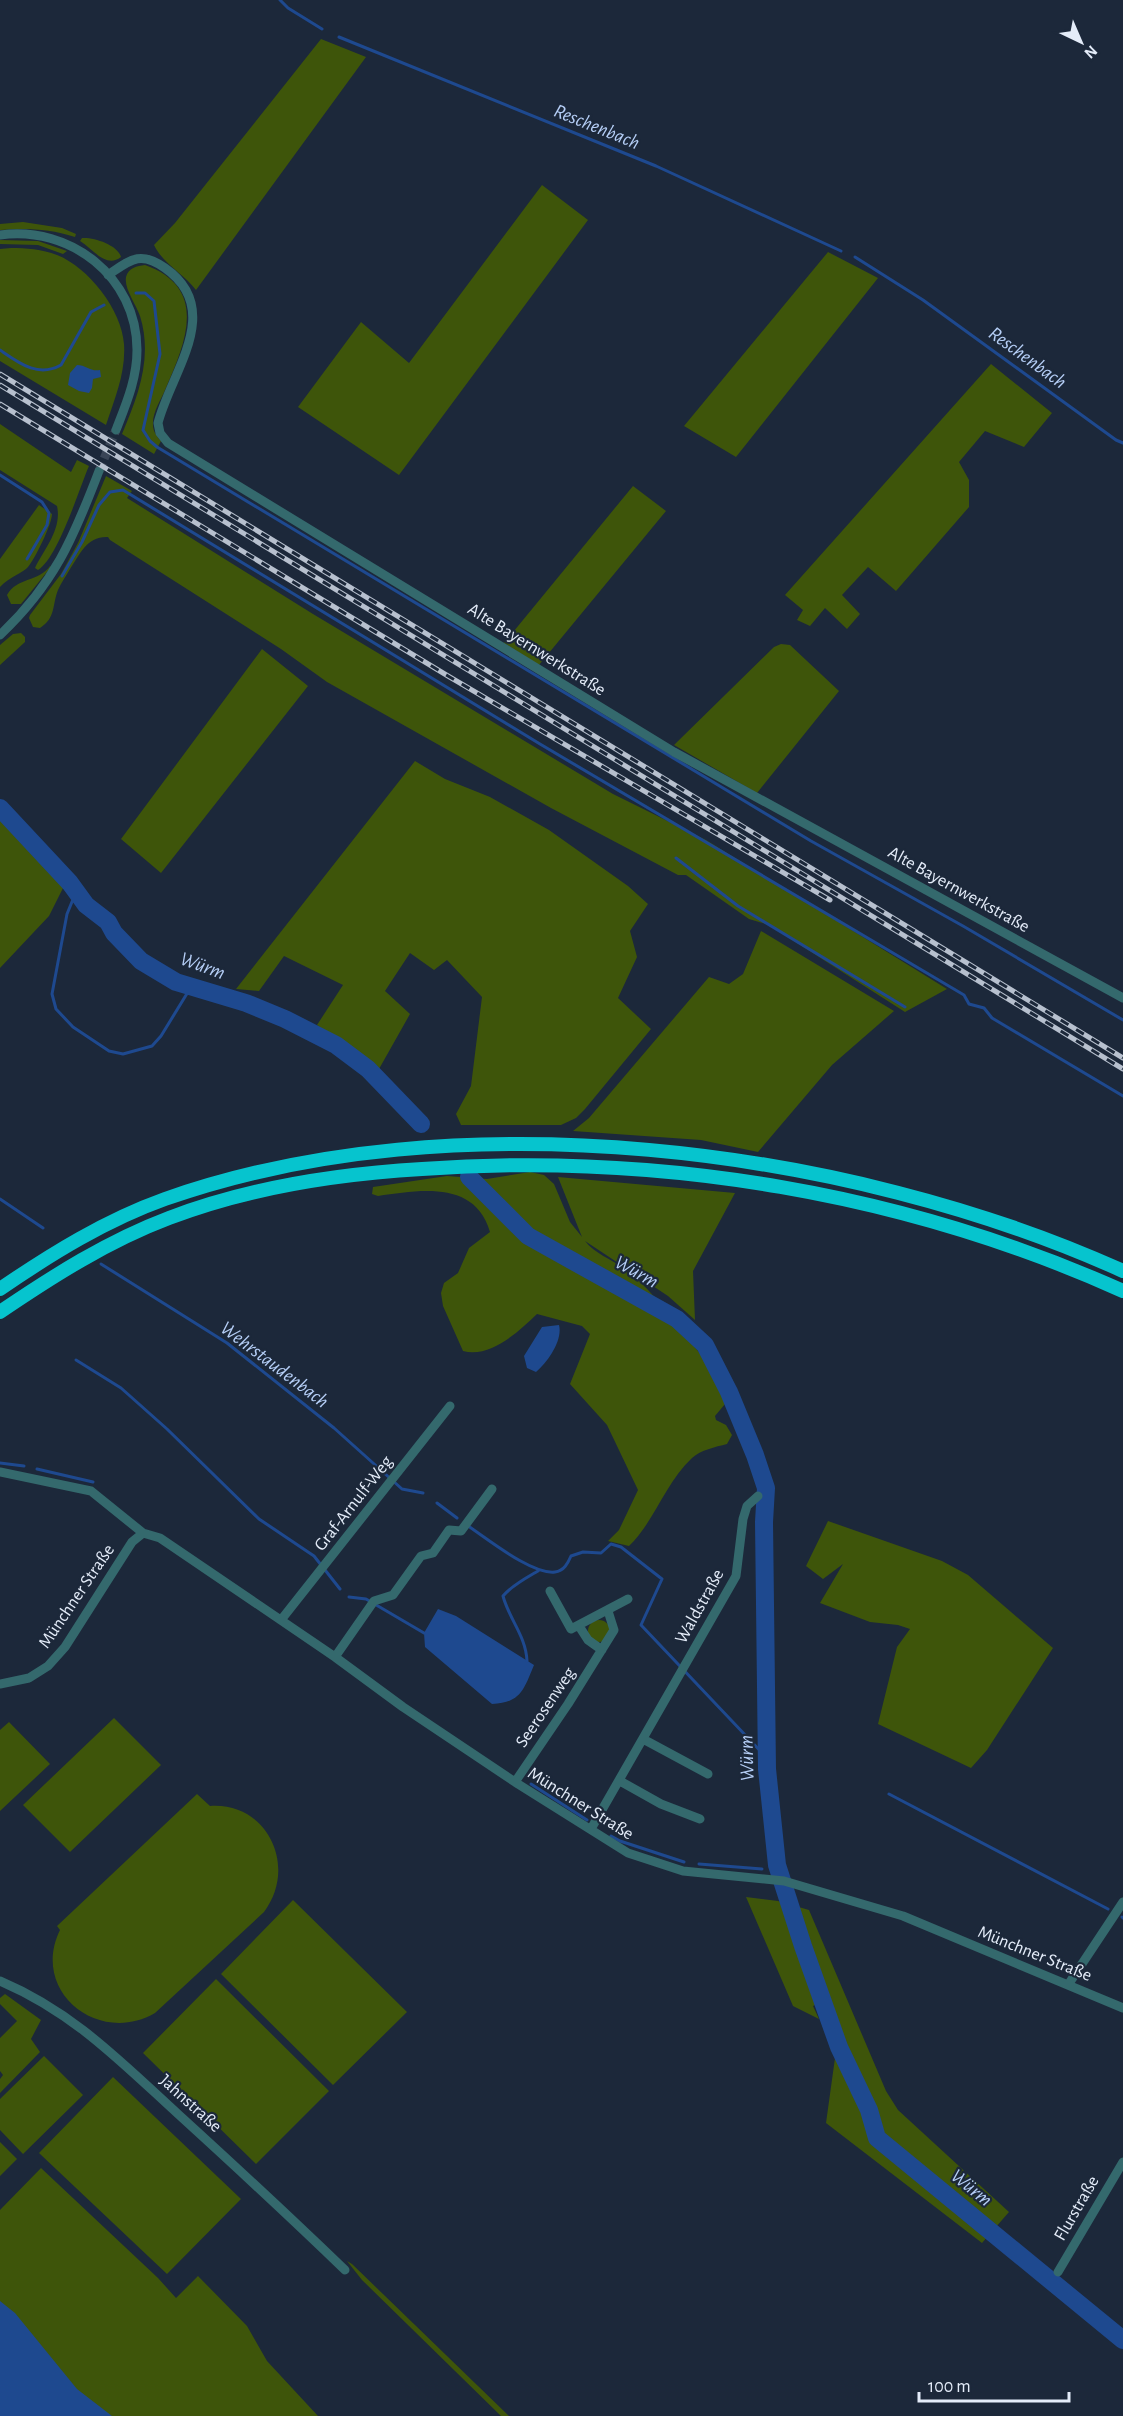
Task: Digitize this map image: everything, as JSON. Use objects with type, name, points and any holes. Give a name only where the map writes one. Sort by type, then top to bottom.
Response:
[{"type":"highway","points":[[0,1289],[104,1225],[163,1200],[222,1180],[300,1163],[380,1152],[497,1143],[607,1148],[715,1157],[835,1178],[962,1210],[1123,1270]]},
{"type":"highway","points":[[0,1312],[52,1277],[112,1243],[168,1218],[212,1203],[274,1188],[356,1174],[485,1165],[635,1169],[726,1179],[818,1194],[955,1228],[1076,1270],[1123,1291]]},
{"type":"street","points":[[0,235],[26,234],[55,239],[81,251],[108,275],[127,304],[135,330],[137,349],[132,386],[116,430]]},
{"type":"street","name":"Alte Bayernwerkstraße","points":[[108,275],[135,258],[150,259],[178,279],[192,302],[193,327],[158,423],[160,433],[168,443],[674,752],[1123,998]]},
{"type":"street","points":[[0,635],[27,609],[63,558],[99,471]]},
{"type":"street","name":"Graf-Arnulf-Weg","points":[[281,1620],[368,1513],[391,1479],[450,1406]]},
{"type":"street","name":"Münchner Straße","points":[[0,1472],[91,1491],[143,1533],[160,1538],[335,1657],[403,1707],[515,1782],[628,1853],[671,1868],[784,1881],[903,1916],[1123,2008]]},
{"type":"street","points":[[335,1657],[372,1603],[393,1595],[421,1556],[434,1553],[449,1530],[461,1530],[492,1489]]},
{"type":"street","name":"Waldstraße","points":[[591,1829],[736,1576],[743,1520],[747,1506],[758,1496]]},
{"type":"street","name":"Münchner Straße","points":[[0,1684],[29,1678],[48,1666],[65,1647],[132,1542],[143,1533]]},
{"type":"street","points":[[550,1591],[571,1629],[628,1599]]},
{"type":"street","name":"Seerosenweg","points":[[515,1782],[614,1630],[608,1611]]},
{"type":"street","points":[[579,1626],[588,1640],[602,1650]]},
{"type":"street","points":[[643,1739],[708,1774]]},
{"type":"street","points":[[620,1781],[662,1804],[700,1820]]},
{"type":"street","points":[[1068,1985],[1123,1902]]},
{"type":"street","name":"Jahnstraße","points":[[0,1981],[52,2006],[86,2030],[258,2186],[345,2270]]},
{"type":"street","name":"Flurstraße","points":[[1058,2272],[1123,2162]]},
{"type":"green space","points":[[321,39],[366,57],[196,290],[163,258],[154,245],[175,223]]},
{"type":"green space","points":[[542,185],[588,220],[399,475],[298,407],[361,322],[409,363]]},
{"type":"green space","points":[[23,222],[62,228],[76,234],[75,237],[38,230],[0,230],[0,224]]},
{"type":"green space","points":[[82,238],[105,243],[115,249],[121,257],[110,261],[100,257],[80,241]]},
{"type":"green space","points":[[0,240],[38,241],[67,251],[63,254],[38,245],[0,244]]},
{"type":"green space","points":[[0,249],[46,251],[69,261],[91,279],[117,317],[124,344],[123,365],[106,425],[0,361]]},
{"type":"green space","points":[[828,252],[878,278],[736,457],[684,426]]},
{"type":"green space","points":[[145,265],[165,275],[178,287],[185,302],[187,318],[180,353],[153,420],[154,429],[161,441],[154,454],[122,434],[142,376],[145,347],[140,316],[128,291],[126,277],[131,270]]},
{"type":"green space","points":[[991,364],[1052,413],[1024,447],[985,431],[959,462],[969,480],[969,507],[896,591],[868,567],[842,595],[860,614],[847,629],[825,608],[810,626],[797,620],[803,610],[785,595]]},
{"type":"green space","points":[[0,424],[71,472],[77,460],[89,466],[60,538],[46,563],[38,570],[35,568],[55,530],[57,506],[0,470]]},
{"type":"green space","points":[[106,476],[132,491],[127,498],[313,614],[613,794],[706,840],[947,989],[905,1012],[783,934],[766,924],[749,919],[686,875],[678,875],[551,808],[327,682],[281,649],[108,537],[95,539],[85,547],[59,587],[49,620],[40,628],[33,627],[30,615],[61,574],[78,543]]},
{"type":"green space","points":[[633,486],[666,511],[539,665],[504,643]]},
{"type":"green space","points":[[39,505],[52,514],[43,541],[28,567],[0,587],[0,559]]},
{"type":"green space","points":[[50,566],[21,604],[11,604],[7,595],[11,589],[40,575]]},
{"type":"green space","points":[[21,633],[25,637],[25,642],[0,665],[0,645],[13,634]]},
{"type":"green space","points":[[781,644],[790,645],[839,691],[757,793],[674,745],[774,647]]},
{"type":"green space","points":[[262,649],[308,686],[161,873],[121,839]]},
{"type":"green space","points":[[415,761],[445,779],[490,797],[549,830],[628,886],[648,904],[630,931],[637,957],[618,998],[651,1029],[585,1109],[576,1118],[561,1125],[461,1125],[456,1114],[471,1086],[482,997],[447,960],[434,970],[410,953],[385,991],[410,1014],[379,1069],[317,1025],[343,985],[284,956],[259,991],[236,989]]},
{"type":"green space","points":[[0,816],[64,886],[49,916],[0,968]]},
{"type":"green space","points":[[761,931],[894,1011],[832,1065],[758,1152],[701,1140],[573,1131],[589,1118],[709,977],[729,984],[743,974]]},
{"type":"green space","points":[[530,1172],[544,1175],[554,1184],[570,1222],[582,1237],[558,1177],[735,1193],[693,1271],[695,1320],[668,1296],[585,1241],[639,1281],[661,1304],[701,1355],[714,1373],[723,1393],[725,1404],[715,1416],[716,1420],[726,1425],[732,1435],[727,1444],[708,1449],[692,1458],[674,1479],[646,1525],[629,1546],[608,1541],[619,1530],[638,1490],[607,1425],[570,1384],[590,1334],[582,1326],[537,1314],[513,1335],[494,1347],[484,1351],[463,1351],[443,1306],[441,1293],[444,1283],[458,1273],[469,1248],[490,1232],[483,1215],[459,1196],[444,1192],[411,1192],[378,1196],[372,1194],[373,1187],[447,1176],[487,1179]]},
{"type":"green space","points":[[828,1521],[942,1561],[968,1575],[1053,1648],[987,1750],[971,1768],[878,1724],[897,1647],[910,1629],[898,1625],[870,1622],[820,1603],[843,1564],[823,1579],[806,1566]]},
{"type":"green space","points":[[599,1620],[607,1623],[610,1631],[607,1639],[599,1642],[591,1639],[588,1631],[591,1623]]},
{"type":"green space","points":[[114,1718],[161,1765],[70,1852],[23,1805]]},
{"type":"green space","points":[[9,1722],[50,1764],[0,1811],[0,1730]]},
{"type":"green space","points":[[197,1794],[210,1806],[230,1808],[248,1815],[262,1826],[272,1841],[277,1858],[278,1876],[274,1894],[264,1912],[155,2013],[133,2021],[112,2023],[92,2017],[75,2007],[62,1992],[54,1973],[53,1952],[60,1930],[57,1926]]},
{"type":"green space","points":[[746,1897],[778,1901],[809,1910],[886,2091],[898,2110],[1009,2212],[982,2243],[826,2123],[835,2058],[833,2045],[817,2004],[813,2006],[819,2019],[793,2006]]},
{"type":"green space","points":[[293,1900],[407,2012],[333,2085],[221,1974]]},
{"type":"green space","points":[[216,1979],[329,2091],[256,2164],[143,2053]]},
{"type":"green space","points":[[5,1994],[41,2020],[31,2039],[40,2052],[0,2093],[0,2079],[3,2075],[0,2071],[0,2038],[17,2021],[0,2004],[0,1998]]},
{"type":"green space","points":[[44,2056],[83,2095],[23,2154],[0,2130],[0,2099]]},
{"type":"green space","points":[[113,2077],[241,2199],[167,2274],[39,2153]]},
{"type":"green space","points":[[0,2142],[17,2159],[0,2176]]},
{"type":"green space","points":[[41,2168],[158,2278],[176,2298],[198,2276],[247,2326],[267,2361],[318,2416],[0,2416],[0,2210]]},
{"type":"green space","points":[[347,2261],[509,2416],[501,2416],[362,2280]]},
{"type":"water","points":[[77,365],[100,370],[101,377],[93,379],[89,393],[68,385],[70,373]]},
{"type":"water","points":[[559,1325],[559,1337],[550,1357],[536,1372],[527,1368],[524,1356],[542,1327]]},
{"type":"water","points":[[438,1609],[456,1616],[534,1665],[524,1688],[515,1698],[492,1704],[425,1647],[424,1633]]},
{"type":"water","points":[[0,2301],[15,2313],[77,2389],[112,2416],[0,2416]]},
{"type":"waterway","name":"Reschenbach","points":[[280,0],[288,8],[322,29]]},
{"type":"waterway","name":"Reschenbach","points":[[339,37],[656,166],[841,251]]},
{"type":"waterway","name":"Reschenbach","points":[[855,257],[923,300],[1123,443]]},
{"type":"waterway","points":[[136,293],[145,293],[154,301],[160,354],[143,430],[157,447],[811,841],[963,926],[1123,1020]]},
{"type":"waterway","points":[[0,350],[29,367],[53,369],[61,365],[91,312],[104,305]]},
{"type":"waterway","points":[[0,475],[42,502],[49,513],[47,525],[27,559]]},
{"type":"waterway","points":[[62,576],[82,542],[99,505],[110,492],[123,490],[540,744],[964,995],[969,1004],[984,1008],[992,1018],[1123,1096]]},
{"type":"waterway","name":"Würm","points":[[0,808],[70,883],[86,905],[108,922],[114,933],[141,961],[176,982],[246,1003],[285,1019],[336,1045],[368,1069],[421,1124]]},
{"type":"waterway","points":[[676,858],[738,906],[905,1007]]},
{"type":"waterway","points":[[76,892],[67,914],[52,994],[56,1009],[73,1027],[109,1051],[123,1054],[152,1046],[161,1036],[191,987]]},
{"type":"waterway","name":"Würm","points":[[469,1177],[528,1236],[677,1319],[705,1345],[729,1392],[766,1488],[764,1522],[767,1769],[777,1865],[839,2047],[869,2110],[877,2138],[1123,2340]]},
{"type":"waterway","name":"Wehrstaudenbach","points":[[0,1199],[43,1228]]},
{"type":"waterway","name":"Wehrstaudenbach","points":[[101,1264],[227,1343],[334,1428],[402,1489],[423,1493]]},
{"type":"waterway","points":[[76,1360],[121,1388],[167,1429],[259,1519],[314,1556],[340,1589]]},
{"type":"waterway","points":[[0,1463],[24,1466]]},
{"type":"waterway","points":[[37,1469],[93,1482]]},
{"type":"waterway","name":"Wehrstaudenbach","points":[[437,1503],[457,1518]]},
{"type":"waterway","points":[[468,1526],[523,1562],[545,1571],[561,1570],[571,1556],[583,1552],[601,1553],[611,1544],[621,1547],[662,1579],[641,1625],[767,1758]]},
{"type":"waterway","points":[[527,1661],[524,1644],[503,1596],[538,1571]]},
{"type":"waterway","points":[[349,1597],[366,1599],[424,1633]]},
{"type":"waterway","points":[[531,1784],[587,1820]]},
{"type":"waterway","points":[[889,1794],[1108,1909]]},
{"type":"waterway","points":[[611,1836],[684,1862]]},
{"type":"waterway","points":[[699,1864],[762,1869]]},
{"type":"waterway","name":"Würm","points":[[775,1872],[780,1873]]},
{"type":"tunnel","points":[[99,471],[116,430]]},
{"type":"railway","points":[[0,374],[1123,1058]]},
{"type":"railway","points":[[0,385],[1123,1069]]},
{"type":"railway","points":[[0,404],[448,676],[830,900]]}]
